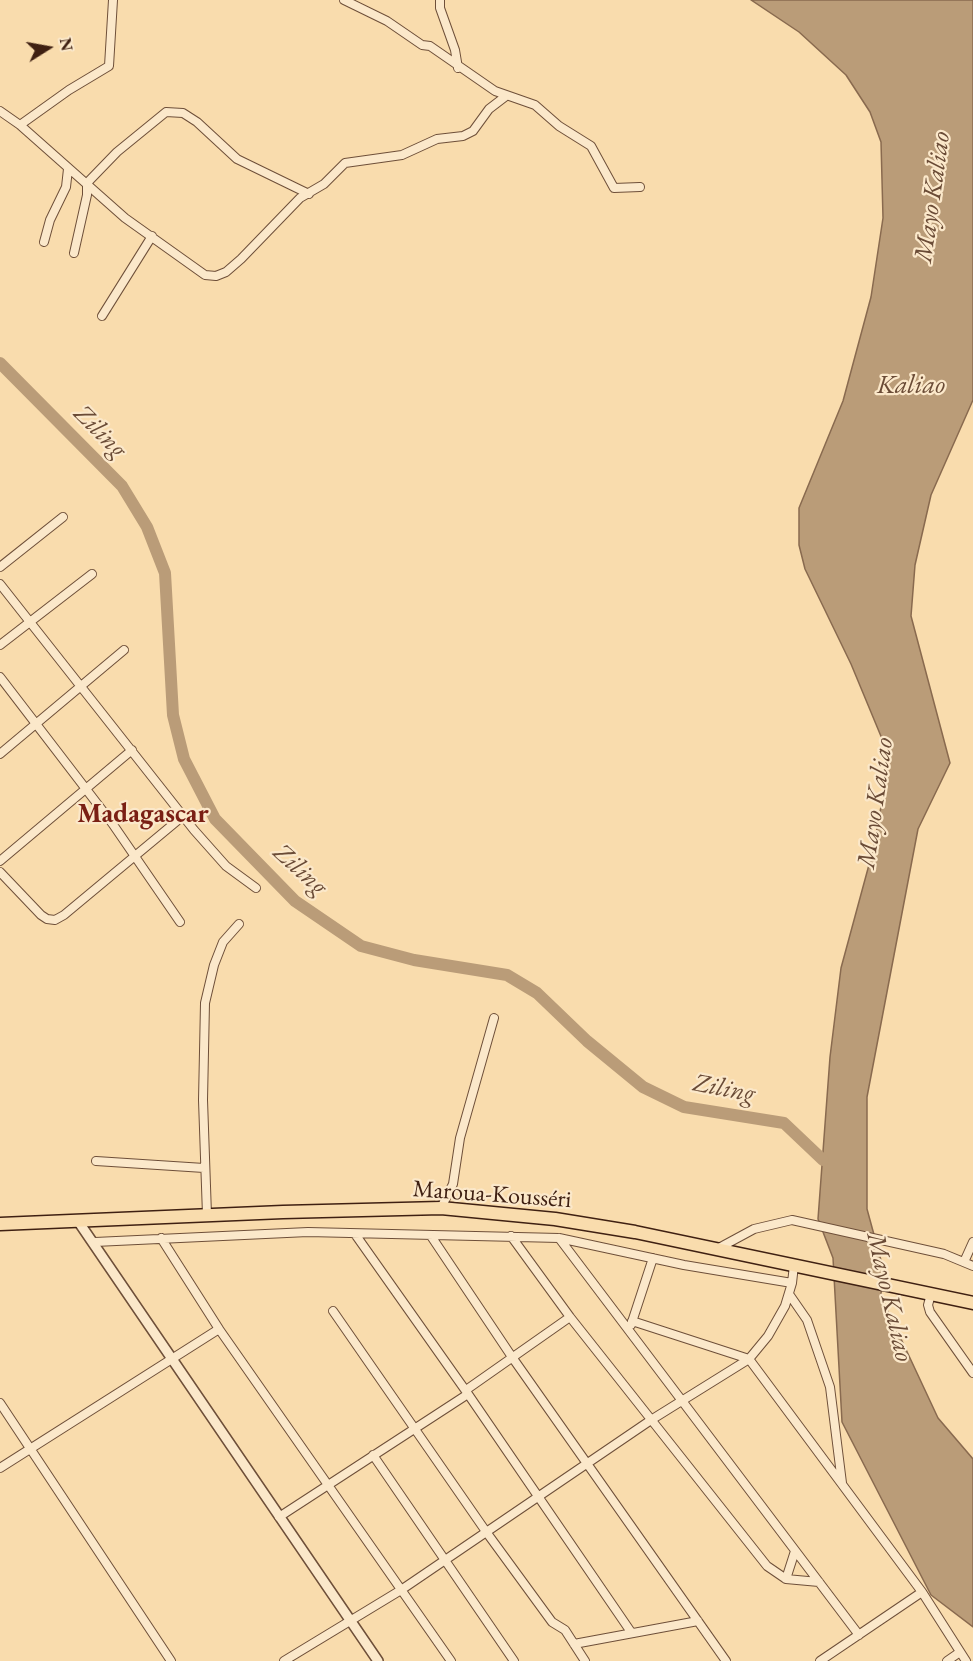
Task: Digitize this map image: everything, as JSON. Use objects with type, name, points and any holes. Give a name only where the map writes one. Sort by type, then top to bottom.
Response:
[{"type":"highway","name":"Maroua-Kousséri","points":[[0,1224],[441,1208],[555,1219],[636,1232],[973,1303]]},
{"type":"street","points":[[20,125],[61,95],[109,66],[113,0]]},
{"type":"street","points":[[344,0],[401,29],[458,68],[506,96],[535,105],[559,126],[591,146],[614,188],[640,187]]},
{"type":"street","points":[[440,0],[440,8],[455,50],[458,68]]},
{"type":"street","points":[[0,111],[20,125],[124,218],[205,275],[216,276],[233,266],[300,198],[309,194],[350,161],[402,156],[421,149],[429,142],[463,136],[473,131],[489,109],[506,96]]},
{"type":"street","points":[[74,253],[87,195],[87,183],[130,141],[166,112],[183,113],[197,122],[237,159],[309,194]]},
{"type":"street","points":[[44,242],[66,187],[68,169]]},
{"type":"street","points":[[102,316],[152,236]]},
{"type":"street","points":[[0,567],[63,517]]},
{"type":"street","points":[[0,645],[92,574]]},
{"type":"street","points":[[0,584],[183,816],[226,866],[256,888]]},
{"type":"street","points":[[0,753],[124,650]]},
{"type":"street","points":[[0,677],[86,788],[180,921]]},
{"type":"street","points":[[0,861],[132,750]]},
{"type":"street","points":[[0,872],[40,915],[55,920],[183,816]]},
{"type":"street","points":[[207,1215],[204,1168],[205,1003],[214,965],[223,942],[239,924]]},
{"type":"street","points":[[441,1208],[453,1184],[460,1138],[494,1017]]},
{"type":"street","points":[[96,1161],[204,1168]]},
{"type":"street","points":[[717,1249],[754,1229],[792,1220],[880,1239],[973,1266]]},
{"type":"street","points":[[78,1221],[378,1661]]},
{"type":"street","points":[[94,1242],[237,1233],[559,1238],[653,1258],[792,1283]]},
{"type":"street","points":[[355,1234],[540,1497],[631,1632]]},
{"type":"street","points":[[431,1236],[586,1464],[726,1661]]},
{"type":"street","points":[[511,1236],[570,1317],[767,1566],[786,1579],[819,1582]]},
{"type":"street","points":[[161,1238],[219,1329],[451,1661]]},
{"type":"street","points":[[559,1238],[859,1635]]},
{"type":"street","points":[[964,1262],[973,1242]]},
{"type":"street","points":[[629,1330],[653,1258]]},
{"type":"street","points":[[284,1661],[401,1590],[651,1420],[749,1359],[768,1336],[789,1294],[794,1265]]},
{"type":"street","points":[[789,1294],[807,1320],[830,1388],[842,1486]]},
{"type":"street","points":[[931,1294],[928,1305],[930,1312],[973,1373]]},
{"type":"street","points":[[333,1311],[486,1533],[552,1622],[565,1630],[585,1661]]},
{"type":"street","points":[[279,1516],[414,1429],[570,1317]]},
{"type":"street","points":[[632,1321],[749,1359],[921,1592],[966,1661]]},
{"type":"street","points":[[0,1468],[219,1329]]},
{"type":"street","points":[[0,1403],[171,1661]]},
{"type":"street","points":[[373,1455],[514,1661]]},
{"type":"street","points":[[786,1579],[795,1551]]},
{"type":"street","points":[[820,1661],[921,1592]]},
{"type":"street","points":[[574,1644],[698,1621]]},
{"type":"street","points":[[947,1661],[960,1652]]},
{"type":"water","name":"Kaliao","points":[[751,0],[973,0],[973,400],[931,495],[915,565],[911,616],[950,763],[918,829],[867,1097],[867,1209],[882,1264],[881,1296],[938,1418],[973,1459],[973,1627],[931,1595],[842,1422],[833,1258],[818,1219],[830,1057],[841,968],[873,850],[890,758],[851,664],[805,569],[799,545],[799,508],[843,401],[871,297],[883,218],[881,142],[870,112],[846,75],[799,32]]},
{"type":"waterway","name":"Ziling","points":[[0,363],[122,486],[147,527],[165,573],[173,715],[184,759],[215,819],[295,901],[361,946],[414,960],[507,975],[537,993],[587,1041],[643,1087],[684,1107],[784,1123],[823,1160]]},
{"type":"district","name":"Madagascar","points":[[143,815]]},
{"type":"water label","name":"Mayo Kaliao","points":[[933,197]]},
{"type":"water label","name":"Mayo Kaliao","points":[[876,803]]},
{"type":"water label","name":"Mayo Kaliao","points":[[889,1297]]}]
